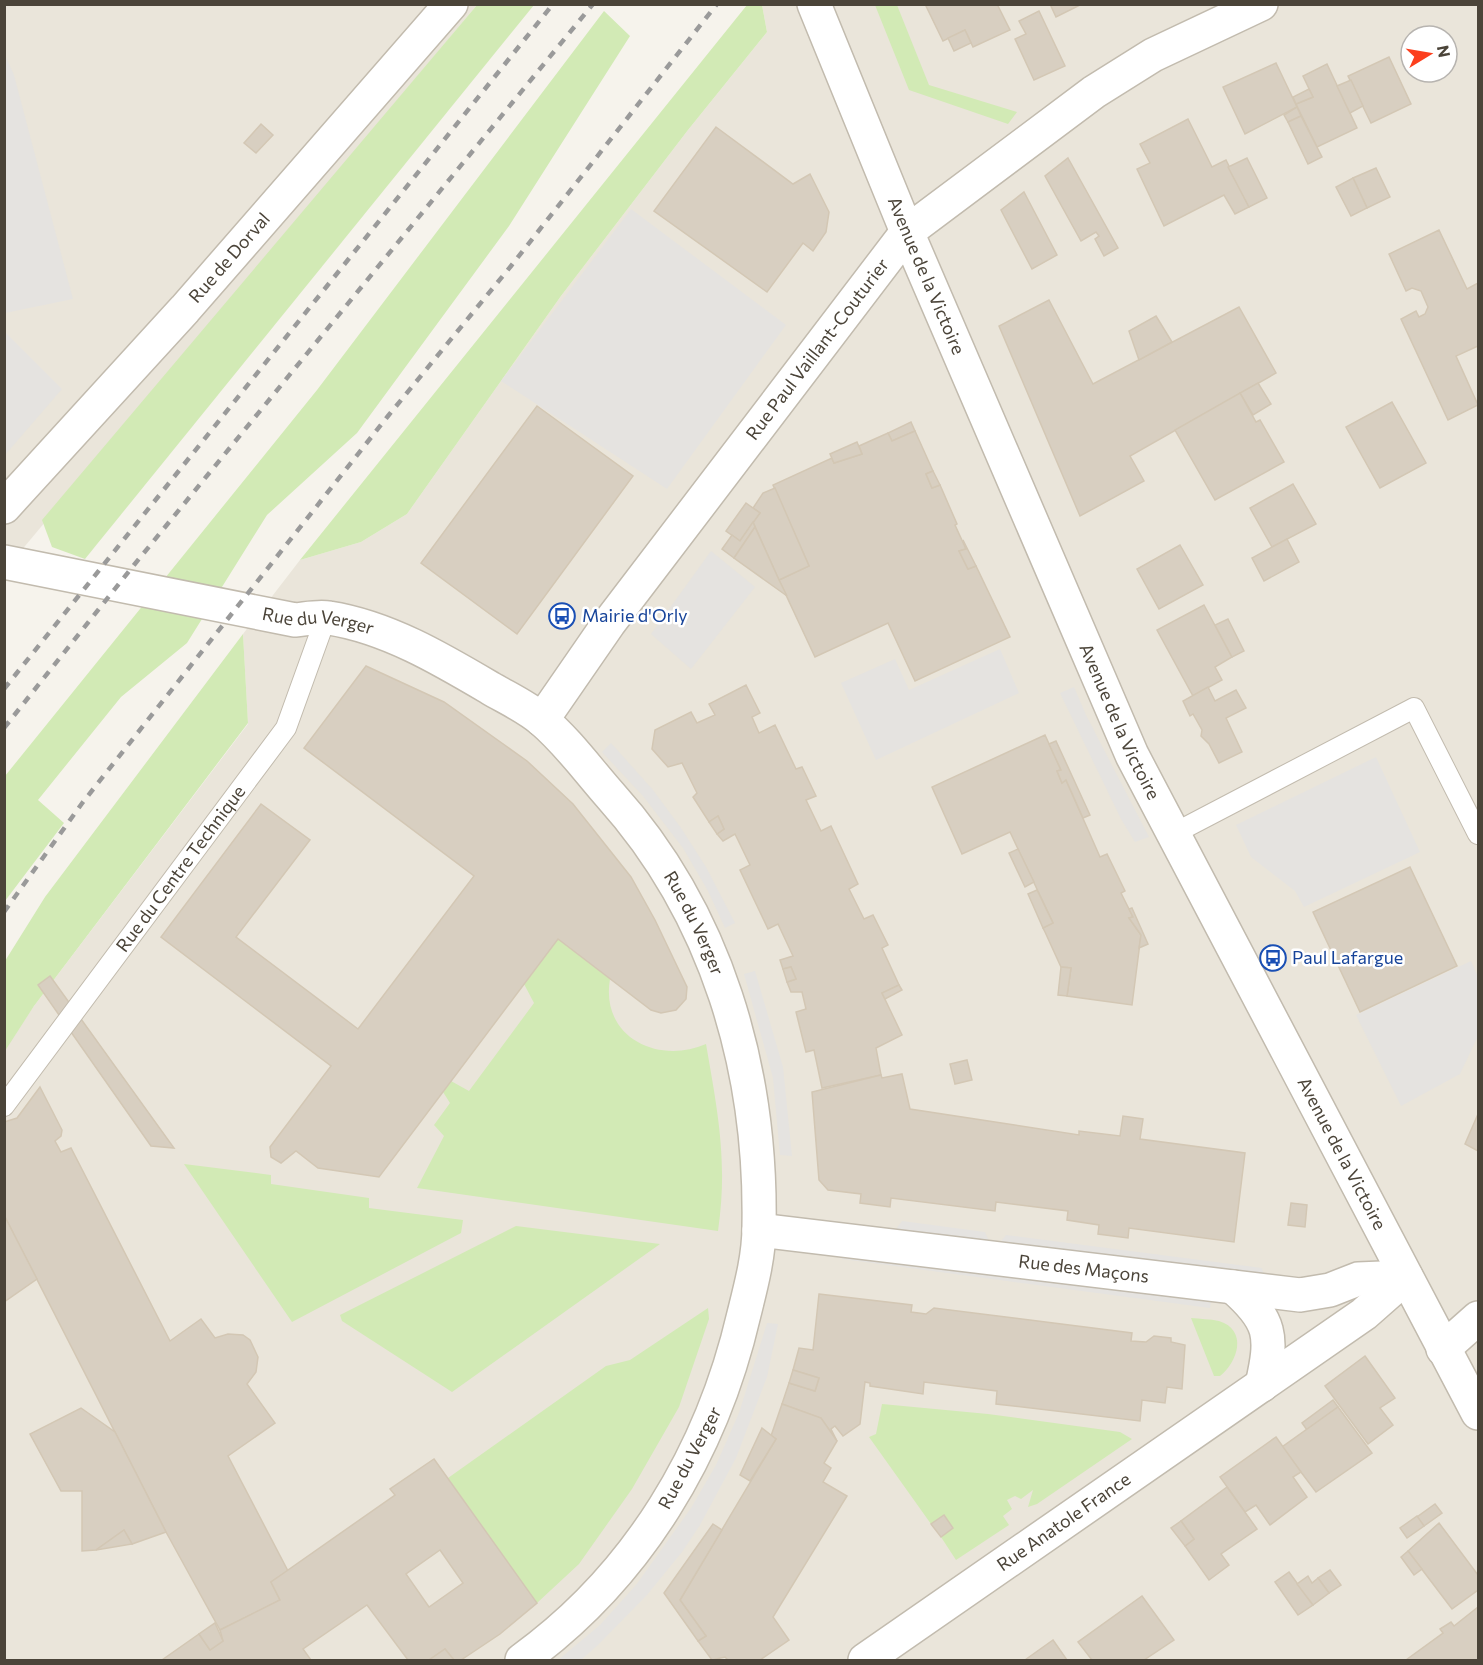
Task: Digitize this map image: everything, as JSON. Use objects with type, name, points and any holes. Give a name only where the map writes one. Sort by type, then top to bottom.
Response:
[{"type":"street","name":"Rue de Dorval","points":[[4,507],[185,309],[451,4]]},
{"type":"street","name":"Avenue de la Victoire","points":[[814,4],[906,232],[1132,755],[1443,1349],[1479,1413]]},
{"type":"street","name":"Rue Paul Vaillant-Couturier","points":[[542,720],[609,623],[906,232],[1094,92],[1153,55],[1260,4]]},
{"type":"street","name":"Rue du Verger","points":[[4,562],[295,620],[326,617],[366,627],[406,642],[457,668],[542,720],[645,837],[695,919],[710,951],[737,1027],[747,1072],[756,1139],[759,1230],[751,1285],[727,1380],[713,1417],[684,1476],[665,1508],[622,1566],[566,1624],[522,1660]]},
{"type":"street","name":"Rue des Maçons","points":[[759,1230],[1300,1295],[1330,1290],[1358,1279],[1406,1277]]},
{"type":"street","name":"Rue Anatole France","points":[[865,1660],[1373,1308],[1406,1277]]},
{"type":"street","points":[[1233,1287],[1258,1312],[1269,1336],[1270,1349],[1262,1385]]},
{"type":"street","points":[[1443,1349],[1479,1318]]},
{"type":"lane","name":"Rue du Centre Technique","points":[[4,1106],[286,728],[326,617]]},
{"type":"lane","points":[[1173,834],[1414,708],[1479,834]]},
{"type":"shaded area","points":[[5,5],[477,5],[5,570]]},
{"type":"shaded area","points":[[762,5],[1478,5],[1478,1660],[5,1660],[4,1051],[34,1006],[248,724],[243,634],[300,560],[361,542],[407,514],[561,296],[688,130],[767,32]]},
{"type":"shaded area","points":[[4,53],[14,75],[73,299],[5,313]]},
{"type":"shaded area","points":[[631,209],[786,325],[667,489],[501,381]]},
{"type":"shaded area","points":[[5,332],[62,389],[5,455]]},
{"type":"shaded area","points":[[711,551],[755,587],[691,669],[651,634]]},
{"type":"shaded area","points":[[1000,649],[1019,693],[876,760],[841,683],[895,659],[909,690]]},
{"type":"shaded area","points":[[1074,687],[1149,837],[1135,842],[1121,819],[1060,693]]},
{"type":"shaded area","points":[[611,743],[653,790],[681,828],[706,867],[735,923],[725,928],[708,891],[683,848],[643,796],[602,752]]},
{"type":"shaded area","points":[[1376,757],[1420,852],[1304,907],[1295,891],[1251,857],[1236,825]]},
{"type":"shaded area","points":[[1471,961],[1478,977],[1478,1036],[1460,1074],[1401,1106],[1356,1015]]},
{"type":"shaded area","points":[[755,971],[783,1067],[792,1156],[780,1155],[773,1078],[744,974]]},
{"type":"shaded area","points":[[902,1221],[985,1232],[991,1245],[894,1232]]},
{"type":"shaded area","points":[[1006,1235],[1262,1268],[1265,1280],[997,1246]]},
{"type":"shaded area","points":[[837,1246],[1212,1295],[1210,1308],[842,1259]]},
{"type":"shaded area","points":[[767,1323],[778,1324],[767,1377],[736,1458],[700,1525],[682,1552],[647,1595],[598,1645],[581,1660],[558,1660],[600,1625],[636,1585],[691,1508],[716,1465],[739,1413]]},
{"type":"green space","points":[[477,5],[534,5],[85,559],[52,547],[42,520]]},
{"type":"green space","points":[[747,5],[762,5],[767,32],[688,130],[561,296],[407,514],[361,542],[300,560]]},
{"type":"green space","points":[[875,5],[897,5],[929,85],[1017,112],[1008,124],[909,90]]},
{"type":"green space","points":[[604,11],[630,36],[509,226],[357,433],[267,515],[187,643],[121,697],[38,800],[64,823],[5,901],[5,776],[317,390]]},
{"type":"green space","points":[[243,634],[248,723],[34,1006],[5,1051],[5,961],[45,897]]},
{"type":"green space","points":[[558,939],[610,979],[609,999],[614,1017],[623,1031],[636,1041],[652,1048],[669,1051],[688,1050],[706,1044],[718,1115],[722,1160],[718,1231],[417,1188],[444,1136],[434,1125],[450,1103],[443,1092],[451,1081],[469,1091],[534,1003],[524,984]]},
{"type":"green space","points":[[184,1164],[271,1175],[271,1184],[369,1198],[369,1208],[463,1220],[461,1233],[292,1322]]},
{"type":"green space","points":[[516,1226],[660,1244],[452,1392],[342,1321],[340,1315]]},
{"type":"green space","points":[[708,1308],[709,1319],[679,1407],[632,1489],[579,1564],[537,1603],[448,1478],[606,1366],[630,1360]]},
{"type":"green space","points":[[1191,1318],[1219,1321],[1234,1331],[1237,1339],[1235,1355],[1232,1363],[1220,1376],[1214,1376]]},
{"type":"green space","points":[[882,1404],[988,1414],[1120,1432],[1132,1439],[1037,1504],[1028,1507],[1033,1490],[1021,1499],[1015,1496],[1007,1500],[1012,1509],[1003,1516],[1009,1525],[956,1560],[941,1537],[953,1528],[944,1515],[931,1524],[869,1437],[876,1434]]},
{"type":"building","points":[[925,4],[997,4],[1010,30],[973,47],[965,30],[943,41]]},
{"type":"building","points":[[1050,4],[1082,4],[1056,17]]},
{"type":"building","points":[[1039,11],[1065,66],[1034,80],[1015,39],[1026,34],[1019,21]]},
{"type":"building","points":[[965,30],[971,43],[954,51],[948,38]]},
{"type":"building","points":[[1389,57],[1399,78],[1399,84],[1402,84],[1411,104],[1371,123],[1348,76]]},
{"type":"building","points":[[1276,63],[1297,107],[1245,134],[1223,87]]},
{"type":"building","points":[[1327,64],[1357,128],[1317,147],[1296,104],[1313,97],[1303,76]]},
{"type":"building","points":[[1351,80],[1363,106],[1350,113],[1337,86]]},
{"type":"building","points":[[1309,89],[1313,97],[1296,104],[1293,97]]},
{"type":"building","points":[[1297,107],[1301,116],[1288,122],[1284,115]]},
{"type":"building","points":[[1301,116],[1322,157],[1308,164],[1288,122]]},
{"type":"building","points":[[1188,119],[1212,167],[1226,160],[1249,207],[1235,214],[1224,195],[1164,226],[1137,169],[1150,163],[1140,144]]},
{"type":"building","points":[[261,124],[273,135],[256,153],[244,143]]},
{"type":"building","points":[[716,127],[793,184],[810,174],[829,212],[826,232],[813,251],[803,243],[767,292],[654,211]]},
{"type":"building","points":[[1068,158],[1118,248],[1104,256],[1095,239],[1099,236],[1096,232],[1081,241],[1045,176]]},
{"type":"building","points":[[1247,158],[1267,198],[1249,207],[1228,167]]},
{"type":"building","points":[[1376,168],[1390,197],[1367,208],[1353,178]]},
{"type":"building","points":[[1353,178],[1367,208],[1351,216],[1336,187]]},
{"type":"building","points":[[1024,192],[1057,255],[1032,269],[1001,210]]},
{"type":"building","points":[[1439,230],[1467,289],[1478,283],[1478,346],[1456,356],[1478,405],[1448,420],[1401,319],[1416,311],[1419,317],[1425,314],[1428,307],[1421,291],[1412,288],[1406,291],[1389,254]]},
{"type":"building","points":[[1049,300],[1093,384],[1239,307],[1276,373],[1130,456],[1144,481],[1080,516],[999,326]]},
{"type":"building","points":[[1156,316],[1172,342],[1139,360],[1129,331]]},
{"type":"building","points":[[1258,383],[1271,404],[1253,415],[1240,393]]},
{"type":"building","points":[[1240,393],[1256,422],[1260,420],[1284,462],[1215,500],[1175,430]]},
{"type":"building","points":[[1392,402],[1426,463],[1380,488],[1346,427]]},
{"type":"building","points":[[537,406],[633,476],[517,634],[421,563]]},
{"type":"building","points":[[911,422],[915,431],[892,441],[888,433]]},
{"type":"building","points":[[915,431],[933,471],[926,474],[932,488],[940,485],[957,524],[955,525],[966,549],[959,551],[968,569],[976,566],[1010,637],[915,681],[888,623],[815,657],[779,580],[809,566],[773,485],[832,458],[834,463],[862,454],[859,446],[888,433],[892,441]]},
{"type":"building","points":[[857,442],[862,454],[834,463],[830,454]]},
{"type":"building","points":[[933,471],[940,485],[932,488],[926,474]]},
{"type":"building","points":[[1293,484],[1316,524],[1272,547],[1250,508]]},
{"type":"building","points":[[775,488],[809,566],[779,580],[753,522],[760,513],[753,508],[763,493]]},
{"type":"building","points":[[746,503],[760,513],[740,541],[726,531]]},
{"type":"building","points":[[753,522],[755,527],[734,558],[722,549],[732,535],[740,541]]},
{"type":"building","points":[[755,527],[779,580],[787,596],[734,558]]},
{"type":"building","points":[[1287,539],[1299,562],[1264,581],[1252,558]]},
{"type":"building","points":[[963,540],[976,566],[968,569],[959,551],[966,549]]},
{"type":"building","points":[[1180,545],[1203,585],[1159,609],[1137,569]]},
{"type":"building","points":[[1204,605],[1232,657],[1215,667],[1222,680],[1193,696],[1157,630]]},
{"type":"building","points":[[1228,619],[1244,651],[1232,657],[1215,625]]},
{"type":"building","points":[[366,666],[444,702],[527,761],[573,804],[631,877],[655,920],[687,987],[686,999],[676,1010],[661,1013],[651,1010],[558,939],[379,1177],[318,1168],[296,1151],[281,1163],[271,1157],[270,1147],[331,1066],[161,937],[261,804],[310,840],[236,937],[358,1029],[474,876],[304,748]]},
{"type":"building","points":[[746,685],[760,713],[752,717],[759,733],[775,725],[796,769],[802,767],[816,796],[806,800],[821,831],[831,826],[858,884],[849,889],[864,919],[873,915],[888,945],[882,948],[899,985],[882,993],[902,1035],[876,1048],[881,1075],[822,1088],[814,1050],[806,1052],[796,1012],[806,1009],[802,992],[791,992],[787,982],[796,979],[791,967],[783,969],[780,960],[793,956],[778,924],[768,929],[740,870],[750,865],[735,834],[723,841],[717,834],[724,829],[718,816],[709,822],[693,797],[697,793],[682,763],[668,767],[652,749],[655,730],[691,712],[697,723],[715,715],[709,704]]},
{"type":"building","points":[[1208,687],[1215,701],[1236,690],[1246,708],[1226,718],[1242,752],[1219,763],[1209,744],[1201,736],[1202,730],[1193,714],[1190,716],[1183,701]]},
{"type":"building","points":[[1045,735],[1061,770],[1057,771],[1062,783],[1066,780],[1100,857],[1107,854],[1125,891],[1121,893],[1133,917],[1129,918],[1141,935],[1132,1005],[1067,996],[1071,968],[1061,967],[1043,928],[1053,923],[1010,832],[962,854],[932,787]]},
{"type":"building","points":[[1056,741],[1090,815],[1083,818],[1066,780],[1062,783],[1057,771],[1061,770],[1049,744]]},
{"type":"building","points":[[718,816],[724,829],[717,834],[709,822]]},
{"type":"building","points":[[1018,849],[1034,882],[1025,887],[1009,853]]},
{"type":"building","points":[[1410,867],[1457,966],[1360,1012],[1313,912]]},
{"type":"building","points":[[1037,890],[1053,923],[1043,928],[1028,894]]},
{"type":"building","points":[[1132,908],[1148,944],[1139,948],[1141,935],[1129,918],[1133,917],[1129,909]]},
{"type":"building","points":[[791,967],[796,979],[787,982],[783,969]]},
{"type":"building","points":[[1061,967],[1071,968],[1067,996],[1058,995]]},
{"type":"building","points":[[50,976],[174,1148],[151,1146],[38,985]]},
{"type":"building","points":[[899,985],[902,990],[885,999],[882,993]]},
{"type":"building","points":[[967,1060],[972,1080],[955,1084],[950,1064]]},
{"type":"building","points":[[902,1074],[910,1109],[1079,1135],[1079,1131],[1120,1136],[1123,1116],[1143,1119],[1140,1139],[1245,1153],[1234,1242],[1129,1228],[1128,1238],[1098,1234],[1099,1225],[1067,1220],[1068,1211],[996,1202],[995,1211],[891,1198],[890,1207],[860,1203],[861,1194],[828,1190],[819,1180],[812,1092],[881,1075],[882,1078]]},
{"type":"building","points":[[40,1087],[62,1130],[61,1136],[55,1141],[61,1152],[71,1148],[170,1341],[201,1319],[215,1338],[228,1334],[243,1335],[250,1340],[258,1357],[256,1372],[247,1384],[275,1423],[228,1456],[288,1571],[271,1582],[280,1600],[220,1630],[166,1532],[4,1215],[4,1122],[17,1118]]},
{"type":"building","points":[[1478,1114],[1478,1151],[1465,1144]]},
{"type":"building","points":[[1291,1203],[1307,1205],[1305,1227],[1288,1225]]},
{"type":"building","points":[[4,1215],[37,1279],[4,1302]]},
{"type":"building","points":[[819,1294],[912,1305],[911,1312],[926,1314],[934,1308],[1132,1333],[1131,1341],[1146,1342],[1154,1336],[1171,1338],[1171,1342],[1185,1345],[1182,1389],[1167,1387],[1165,1403],[1142,1400],[1140,1421],[996,1404],[997,1391],[924,1382],[923,1394],[870,1386],[870,1383],[865,1382],[860,1424],[843,1436],[835,1426],[831,1429],[837,1441],[821,1418],[782,1404],[789,1383],[815,1391],[819,1378],[793,1370],[799,1348],[813,1350]]},
{"type":"building","points":[[1365,1356],[1395,1398],[1380,1408],[1393,1425],[1368,1444],[1325,1386]]},
{"type":"building","points":[[793,1370],[819,1378],[815,1391],[789,1383]]},
{"type":"building","points":[[1333,1400],[1338,1407],[1307,1430],[1302,1423]]},
{"type":"building","points":[[782,1404],[821,1418],[837,1441],[824,1463],[831,1468],[823,1482],[847,1496],[773,1617],[789,1640],[760,1660],[728,1660],[725,1657],[712,1660],[698,1641],[706,1636],[680,1600],[776,1439],[771,1436]]},
{"type":"building","points":[[1338,1407],[1372,1453],[1316,1492],[1282,1447]]},
{"type":"building","points":[[81,1408],[115,1432],[166,1532],[132,1544],[124,1530],[96,1550],[82,1551],[82,1491],[61,1491],[30,1434]]},
{"type":"building","points":[[762,1428],[776,1439],[750,1481],[740,1475]]},
{"type":"building","points":[[1276,1437],[1301,1472],[1293,1477],[1307,1497],[1270,1525],[1256,1505],[1245,1512],[1220,1477]]},
{"type":"building","points":[[434,1459],[537,1603],[500,1634],[461,1660],[454,1660],[445,1649],[429,1660],[408,1660],[367,1605],[303,1649],[311,1660],[162,1660],[199,1634],[210,1650],[223,1641],[220,1630],[280,1600],[271,1582],[395,1495],[390,1489]],"holes":[[[440,1550],[463,1583],[429,1607],[406,1574]]]},
{"type":"building","points":[[1227,1487],[1257,1529],[1221,1554],[1229,1565],[1209,1580],[1185,1546],[1194,1539],[1181,1521]]},
{"type":"building","points":[[1435,1504],[1442,1513],[1424,1526],[1417,1517]]},
{"type":"building","points":[[944,1515],[953,1528],[941,1537],[931,1524]]},
{"type":"building","points":[[1417,1516],[1424,1526],[1407,1538],[1400,1528]]},
{"type":"building","points":[[1181,1521],[1194,1539],[1185,1546],[1171,1528]]},
{"type":"building","points":[[1439,1523],[1478,1575],[1478,1590],[1452,1609],[1408,1551]]},
{"type":"building","points":[[713,1524],[722,1530],[680,1600],[706,1636],[698,1641],[664,1593]]},
{"type":"building","points":[[124,1530],[132,1544],[96,1550]]},
{"type":"building","points":[[1408,1551],[1422,1569],[1414,1575],[1401,1557]]},
{"type":"building","points":[[1330,1570],[1341,1585],[1329,1593],[1318,1578]]},
{"type":"building","points":[[1289,1572],[1313,1605],[1298,1615],[1275,1582]]},
{"type":"building","points":[[1308,1576],[1312,1583],[1318,1578],[1329,1593],[1313,1605],[1297,1584]]},
{"type":"building","points":[[1142,1596],[1174,1640],[1144,1660],[1092,1660],[1078,1642]]},
{"type":"building","points":[[1478,1607],[1478,1660],[1406,1660],[1443,1633],[1440,1629],[1451,1622],[1454,1626]]},
{"type":"building","points":[[215,1623],[223,1641],[210,1650],[199,1634]]},
{"type":"building","points":[[1053,1640],[1067,1660],[1025,1660]]},
{"type":"building","points":[[445,1649],[454,1660],[429,1660]]},
{"type":"railway","points":[[4,689],[553,4]]},
{"type":"railway","points":[[4,728],[134,565],[593,4]]},
{"type":"railway","points":[[4,912],[83,802],[717,4]]},
{"type":"place","name":"Mairie d'Orly","points":[[562,616]]},
{"type":"place","name":"Paul Lafargue","points":[[1273,958]]}]
